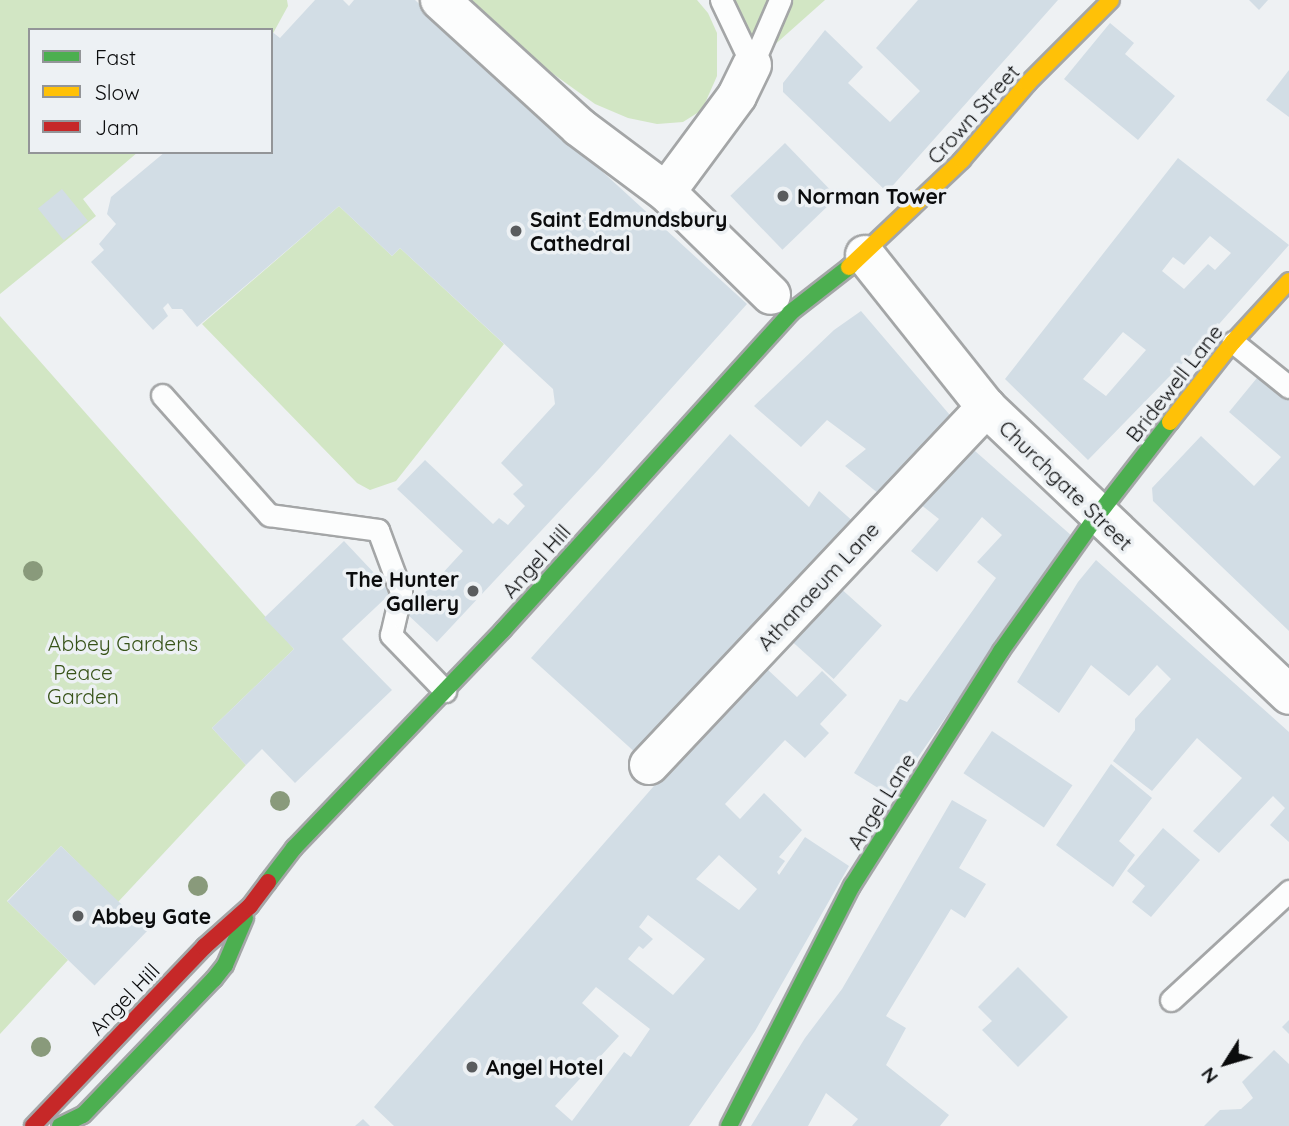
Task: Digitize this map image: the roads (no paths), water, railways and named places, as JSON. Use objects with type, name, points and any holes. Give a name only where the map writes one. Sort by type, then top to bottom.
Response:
[{"type":"street","points":[[440,0],[579,127],[666,192],[771,295]]},
{"type":"street","name":"Crown Street","points":[[865,255],[962,160],[1028,83],[1111,0]]},
{"type":"street","points":[[666,192],[737,96],[752,65]]},
{"type":"street","name":"Churchgate Street","points":[[865,255],[986,407],[1097,516],[1289,695]]},
{"type":"street","name":"Angel Hill","points":[[33,1126],[204,947],[250,906],[294,848],[445,691],[790,313],[865,255]]},
{"type":"street","name":"Bridewell Lane","points":[[1097,516],[1233,342],[1289,281]]},
{"type":"street","name":"Athanaeum Lane","points":[[649,765],[986,407]]},
{"type":"street","name":"Angel Lane","points":[[729,1126],[852,886],[1001,651],[1097,516]]},
{"type":"street","name":"Angel Hill","points":[[60,1126],[88,1120],[214,979],[225,965],[250,906]]},
{"type":"lane","points":[[721,0],[752,65]]},
{"type":"lane","points":[[752,65],[780,0]]},
{"type":"lane","points":[[1233,342],[1289,387]]},
{"type":"lane","points":[[162,395],[269,514],[378,530],[401,592],[391,635],[445,691]]},
{"type":"lane","points":[[1171,1000],[1289,891]]},
{"type":"place","name":"Norman Tower","points":[[783,196]]},
{"type":"place","name":"Saint Edmundsbury Cathedral","points":[[516,231]]},
{"type":"place","name":"The Hunter Gallery","points":[[473,591]]},
{"type":"place","name":"Abbey Gate","points":[[78,916]]},
{"type":"place","name":"Angel Hotel","points":[[472,1067]]},
{"type":"park label","name":"Abbey Gardens","points":[[123,643]]},
{"type":"park label","name":"Peace Garden","points":[[83,684]]}]
